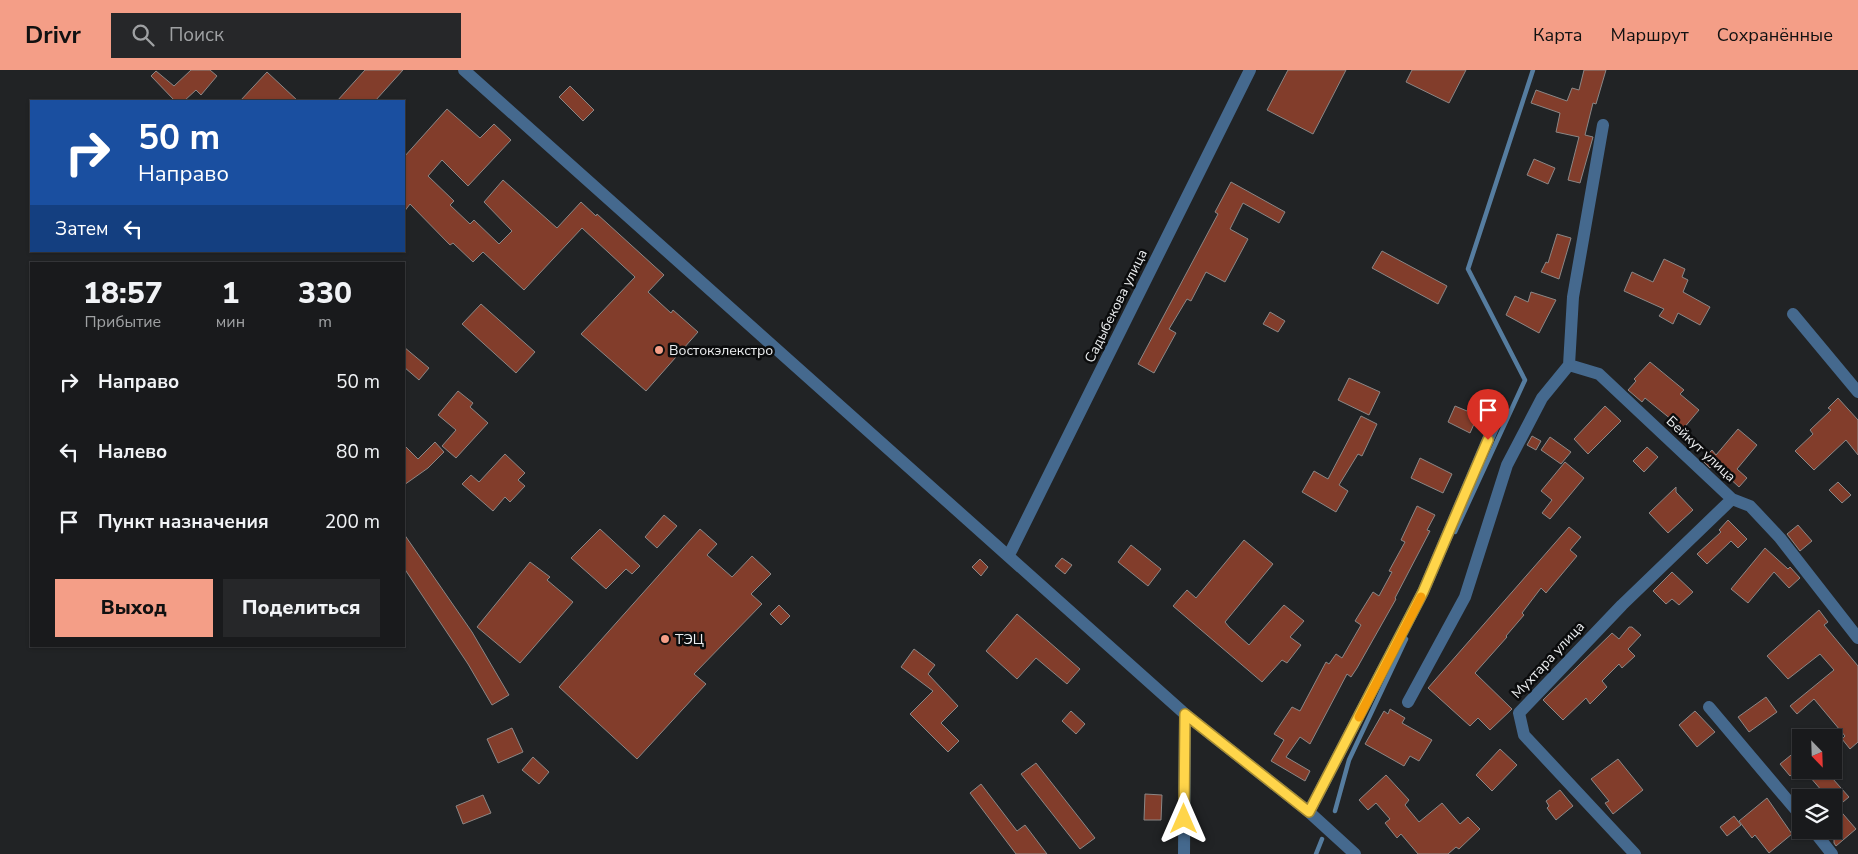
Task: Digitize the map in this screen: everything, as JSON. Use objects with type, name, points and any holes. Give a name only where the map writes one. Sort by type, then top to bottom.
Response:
[{"type":"street","points":[[464,70],[1185,714],[1309,812],[1355,854]]},
{"type":"street","name":"Садыбекова улица","points":[[1009,555],[1250,70]]},
{"type":"street","points":[[1408,702],[1466,597],[1506,465],[1542,398],[1569,365],[1573,297],[1603,125]]},
{"type":"street","points":[[1793,314],[1858,392]]},
{"type":"street","name":"Бейкут улица","points":[[1569,365],[1599,374],[1732,499],[1750,506],[1780,538],[1858,638]]},
{"type":"street","points":[[1309,812],[1423,592],[1495,423]]},
{"type":"street","name":"Мухтара улица","points":[[1635,854],[1524,735],[1519,712],[1622,605],[1732,499]]},
{"type":"street","points":[[1709,707],[1792,805]]},
{"type":"street","points":[[1184,854],[1185,714]]},
{"type":"street","points":[[1820,839],[1832,854]]},
{"type":"building","points":[[191,70],[210,70],[217,76],[201,95],[196,90],[185,100],[174,100],[151,76],[156,71],[174,86]]},
{"type":"building","points":[[365,70],[403,70],[376,100],[338,100]]},
{"type":"building","points":[[1288,70],[1346,70],[1313,134],[1267,110]]},
{"type":"building","points":[[1412,70],[1466,70],[1449,103],[1406,82]]},
{"type":"building","points":[[1584,70],[1606,70],[1596,104],[1593,103],[1585,135],[1593,137],[1580,183],[1568,180],[1579,137],[1556,132],[1560,113],[1531,103],[1536,90],[1567,101],[1572,88],[1579,90]]},
{"type":"building","points":[[267,72],[297,100],[241,100]]},
{"type":"building","points":[[570,86],[594,110],[583,121],[559,97]]},
{"type":"building","points":[[447,109],[480,138],[494,124],[511,140],[468,186],[442,160],[428,176],[454,201],[450,205],[470,224],[474,220],[499,244],[512,231],[484,202],[503,180],[557,228],[581,202],[596,216],[597,214],[664,275],[648,292],[671,313],[673,310],[698,332],[646,391],[581,334],[635,277],[582,228],[524,290],[483,252],[473,262],[453,243],[450,245],[410,204],[405,211],[405,156]]},
{"type":"building","points":[[1534,159],[1555,168],[1548,184],[1527,175]]},
{"type":"building","points":[[1231,182],[1285,212],[1279,223],[1243,203],[1230,229],[1248,239],[1225,282],[1206,272],[1191,301],[1187,299],[1169,329],[1176,333],[1154,373],[1138,364],[1218,214],[1215,212]]},
{"type":"building","points":[[1557,234],[1571,238],[1559,279],[1541,272],[1546,262],[1548,263]]},
{"type":"building","points":[[1382,251],[1447,286],[1438,304],[1372,268]]},
{"type":"building","points":[[1664,259],[1685,269],[1682,277],[1688,280],[1683,292],[1710,307],[1700,325],[1678,313],[1673,324],[1659,316],[1664,309],[1624,291],[1632,272],[1653,282]]},
{"type":"building","points":[[1531,292],[1556,300],[1539,333],[1506,315],[1515,296],[1528,302]]},
{"type":"building","points":[[481,304],[535,352],[516,373],[462,324]]},
{"type":"building","points":[[1270,312],[1285,321],[1278,332],[1263,324]]},
{"type":"building","points":[[405,348],[429,368],[419,380],[405,368]]},
{"type":"building","points":[[1650,362],[1684,390],[1680,394],[1699,410],[1683,429],[1645,398],[1642,402],[1628,390],[1636,381],[1634,379]]},
{"type":"building","points":[[1349,378],[1380,392],[1369,415],[1338,400]]},
{"type":"building","points":[[458,391],[473,403],[470,407],[488,423],[456,458],[442,446],[456,430],[438,415]]},
{"type":"building","points":[[1838,398],[1858,420],[1858,455],[1846,440],[1814,470],[1795,451],[1813,434],[1810,430],[1831,410],[1828,408]]},
{"type":"building","points":[[1472,399],[1483,404],[1470,433],[1448,422],[1455,406],[1467,411]]},
{"type":"building","points":[[1605,406],[1621,421],[1588,454],[1574,439]]},
{"type":"building","points":[[1361,416],[1377,424],[1362,456],[1358,454],[1339,485],[1348,491],[1336,512],[1302,492],[1314,471],[1328,479]]},
{"type":"building","points":[[1738,429],[1757,445],[1737,469],[1747,478],[1739,487],[1714,464],[1710,468],[1702,460],[1712,450],[1716,455]]},
{"type":"building","points":[[1532,436],[1541,441],[1536,450],[1527,445]]},
{"type":"building","points":[[1550,437],[1571,452],[1561,464],[1541,450]]},
{"type":"building","points":[[435,442],[444,452],[428,468],[405,484],[405,446],[418,459]]},
{"type":"building","points":[[1647,447],[1658,457],[1644,472],[1633,461]]},
{"type":"building","points":[[505,454],[525,473],[518,480],[525,486],[510,502],[505,497],[493,511],[462,484],[471,475],[479,482]]},
{"type":"building","points":[[1420,458],[1452,474],[1443,493],[1411,478]]},
{"type":"building","points":[[1565,462],[1584,478],[1550,519],[1542,513],[1552,500],[1541,491]]},
{"type":"building","points":[[1838,482],[1851,495],[1842,503],[1829,490]]},
{"type":"building","points":[[1676,487],[1676,492],[1693,510],[1668,533],[1649,513]]},
{"type":"building","points":[[1417,506],[1435,515],[1427,530],[1430,531],[1396,599],[1357,668],[1351,677],[1347,674],[1310,744],[1300,737],[1286,757],[1310,771],[1305,781],[1271,761],[1284,740],[1274,734],[1292,707],[1300,711],[1326,662],[1329,664],[1336,654],[1342,658],[1361,625],[1355,621],[1373,592],[1379,596],[1392,572],[1389,571],[1405,542],[1401,540]]},
{"type":"building","points":[[664,515],[677,526],[657,548],[645,537]]},
{"type":"building","points":[[1728,520],[1747,539],[1738,548],[1731,541],[1707,564],[1697,554],[1721,532],[1719,530]]},
{"type":"building","points":[[1798,525],[1812,541],[1800,551],[1787,534]]},
{"type":"building","points":[[1569,527],[1581,537],[1570,550],[1577,556],[1546,593],[1541,588],[1507,637],[1475,673],[1512,709],[1490,730],[1478,718],[1470,726],[1428,688]]},
{"type":"building","points":[[600,529],[640,566],[632,574],[626,569],[606,589],[571,558]]},
{"type":"building","name":"ТЭЦ","points":[[700,529],[717,544],[707,555],[732,577],[752,556],[771,574],[751,594],[762,604],[694,674],[706,684],[637,759],[559,687]]},
{"type":"building","points":[[405,535],[472,632],[509,695],[492,705],[468,664],[405,570]]},
{"type":"building","points":[[1244,540],[1273,564],[1225,622],[1249,645],[1284,605],[1304,621],[1290,637],[1301,645],[1287,663],[1282,660],[1262,682],[1173,606],[1187,590],[1196,598]]},
{"type":"building","points":[[1131,545],[1161,569],[1148,586],[1118,562]]},
{"type":"building","points":[[1765,548],[1788,569],[1790,567],[1800,578],[1789,588],[1774,572],[1748,603],[1731,589]]},
{"type":"building","points":[[1062,558],[1072,565],[1065,574],[1055,566]]},
{"type":"building","points":[[980,559],[988,567],[981,576],[972,567]]},
{"type":"building","points":[[530,562],[550,577],[547,580],[573,602],[520,663],[477,627]]},
{"type":"building","points":[[1672,572],[1693,592],[1679,605],[1672,599],[1666,604],[1653,591]]},
{"type":"building","points":[[779,605],[790,616],[781,625],[770,614]]},
{"type":"building","points":[[1819,610],[1828,622],[1824,625],[1858,666],[1858,742],[1850,749],[1842,739],[1845,736],[1842,729],[1839,729],[1814,699],[1797,714],[1790,706],[1834,670],[1820,654],[1788,679],[1767,656]]},
{"type":"building","points":[[1017,614],[1080,669],[1067,684],[1036,658],[1017,679],[986,651]]},
{"type":"building","points":[[1629,627],[1632,627],[1641,635],[1628,649],[1635,656],[1622,668],[1619,664],[1602,681],[1607,687],[1590,704],[1586,698],[1563,720],[1543,700],[1612,633],[1619,639]]},
{"type":"building","points":[[914,649],[935,665],[928,674],[958,706],[941,723],[959,741],[948,752],[910,714],[933,691],[901,667]]},
{"type":"building","points":[[1766,697],[1777,712],[1749,732],[1738,717]]},
{"type":"building","points":[[1390,709],[1405,718],[1402,723],[1432,740],[1419,761],[1410,756],[1404,766],[1365,744],[1384,711],[1388,714]]},
{"type":"building","points":[[1071,711],[1085,724],[1076,734],[1062,721]]},
{"type":"building","points":[[1695,711],[1715,732],[1697,747],[1679,725]]},
{"type":"building","points":[[512,728],[523,752],[498,763],[487,739]]},
{"type":"building","points":[[1500,749],[1517,765],[1492,791],[1476,775]]},
{"type":"building","points":[[1792,754],[1792,774],[1790,776],[1780,764]]},
{"type":"building","points":[[533,757],[549,772],[539,784],[522,770]]},
{"type":"building","points":[[1618,759],[1643,790],[1613,814],[1605,803],[1609,801],[1591,779]]},
{"type":"building","points":[[1036,763],[1095,838],[1080,849],[1021,774]]},
{"type":"building","points":[[1386,775],[1409,800],[1405,805],[1419,822],[1442,803],[1460,824],[1468,817],[1480,829],[1459,849],[1456,847],[1448,854],[1418,854],[1401,834],[1397,838],[1385,823],[1390,819],[1376,803],[1368,810],[1359,800]]},
{"type":"building","points":[[1812,779],[1833,779],[1842,789],[1820,789]]},
{"type":"building","points":[[981,784],[1017,831],[1025,825],[1047,854],[1016,854],[970,793]]},
{"type":"building","points":[[1842,789],[1849,797],[1842,803]]},
{"type":"building","points":[[1560,790],[1573,806],[1556,820],[1547,808],[1549,806],[1546,801]]},
{"type":"building","points":[[1145,794],[1162,795],[1161,820],[1144,820]]},
{"type":"building","points":[[483,795],[491,813],[463,824],[456,806]]},
{"type":"building","points":[[1767,798],[1792,834],[1769,853],[1755,835],[1752,838],[1739,821]]},
{"type":"building","points":[[1842,813],[1856,829],[1836,846],[1834,839],[1842,839]]},
{"type":"building","points":[[1734,816],[1741,825],[1727,836],[1720,827]]},
{"type":"waterway","points":[[1455,532],[1525,380],[1468,269],[1533,70]]},
{"type":"waterway","points":[[1335,811],[1349,760],[1406,639]]},
{"type":"waterway","points":[[1316,854],[1322,839]]},
{"type":"slow traffic","points":[[1359,717],[1421,597]]},
{"type":"place","name":"Востокэлекстро","points":[[659,350]]},
{"type":"place","name":"ТЭЦ","points":[[665,639]]},
{"type":"route","points":[[1184,819],[1185,714],[1309,812],[1423,592],[1488,440]]}]
